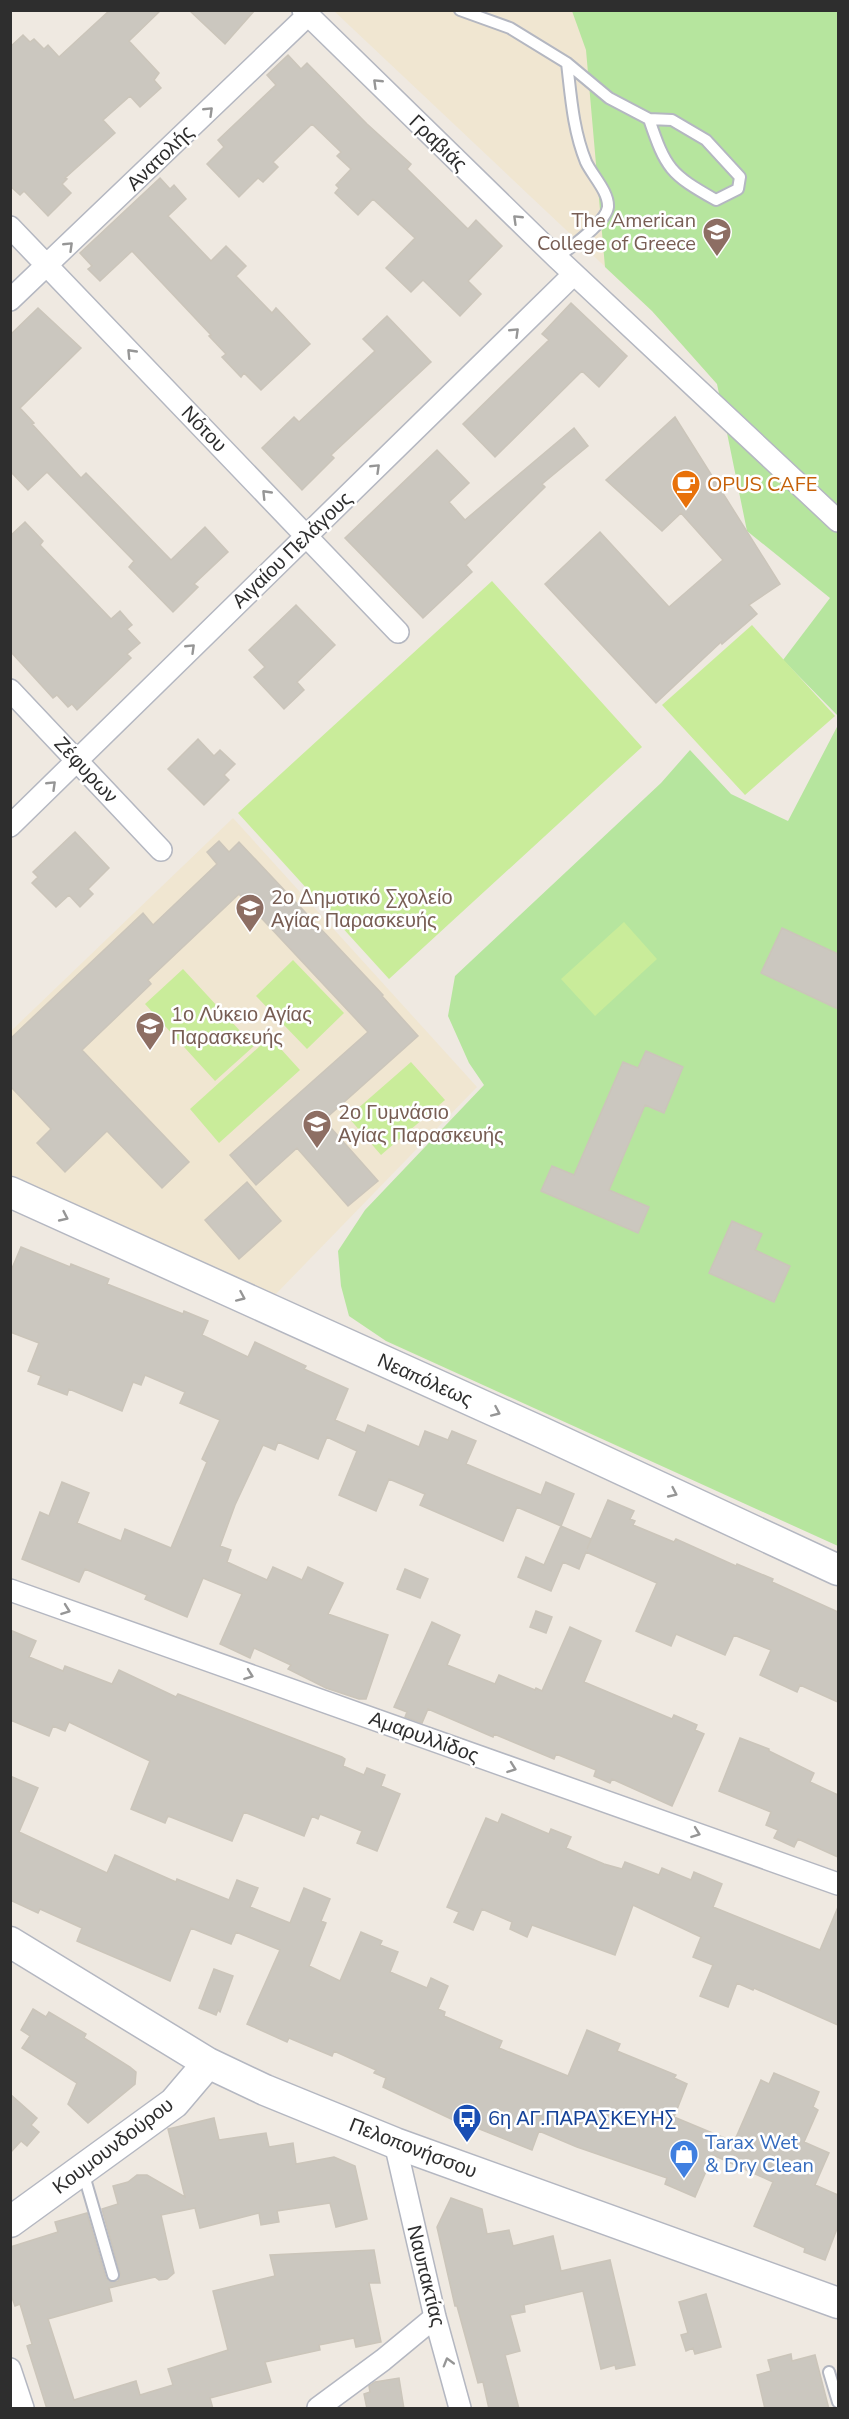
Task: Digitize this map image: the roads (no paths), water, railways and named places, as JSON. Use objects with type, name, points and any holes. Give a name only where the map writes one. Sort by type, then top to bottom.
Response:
[{"type":"street","name":"Γραβιάς","points":[[305,13],[557,258],[838,521]]},
{"type":"street","name":"Ανατολής","points":[[10,300],[48,267],[305,13]]},
{"type":"street","name":"Νότου","points":[[10,227],[398,632]]},
{"type":"street","name":"Αιγαίου Πελάγους","points":[[10,826],[574,274]]},
{"type":"street","name":"Ζέφυρων","points":[[10,690],[161,850]]},
{"type":"street","name":"Νεαπόλεως","points":[[10,1192],[838,1570]]},
{"type":"street","name":"Αμαρυλλίδος","points":[[10,1590],[838,1884]]},
{"type":"street","name":"Πελοπονήσσου","points":[[10,1942],[208,2063],[265,2090],[395,2144],[838,2303]]},
{"type":"street","name":"Κουμουνδούρου","points":[[10,2222],[174,2103],[208,2063]]},
{"type":"street","name":"Ναυπακτίας","points":[[395,2144],[435,2316],[460,2409]]},
{"type":"street","points":[[318,2409],[383,2360],[435,2316]]},
{"type":"street","points":[[10,2369],[23,2409]]},
{"type":"lane","points":[[460,10],[510,28],[567,63],[609,98],[649,119],[672,120],[706,140],[740,177],[738,189],[716,200],[683,182],[662,158],[649,119]]},
{"type":"lane","points":[[557,258],[587,234],[605,214],[608,205],[587,165],[576,136],[567,63]]},
{"type":"lane","points":[[83,2168],[113,2275]]},
{"type":"lane","points":[[829,2372],[838,2402]]},
{"type":"place","name":"The American College of Greece","points":[[717,258]]},
{"type":"place","name":"OPUS CAFE","points":[[686,510]]},
{"type":"place","name":"2ο Δημοτικό Σχολείο Αγίας Παρασκευής","points":[[250,934]]},
{"type":"place","name":"1ο Λύκειο Αγίας Παρασκευής","points":[[150,1052]]},
{"type":"place","name":"2ο Γυμνάσιο Αγίας Παρασκευής","points":[[317,1150]]},
{"type":"place","name":"6η ΑΓ.ΠΑΡΑΣΚΕΥΗΣ","points":[[467,2144]]},
{"type":"place","name":"Tarax Wet & Dry Clean","points":[[684,2180]]}]
